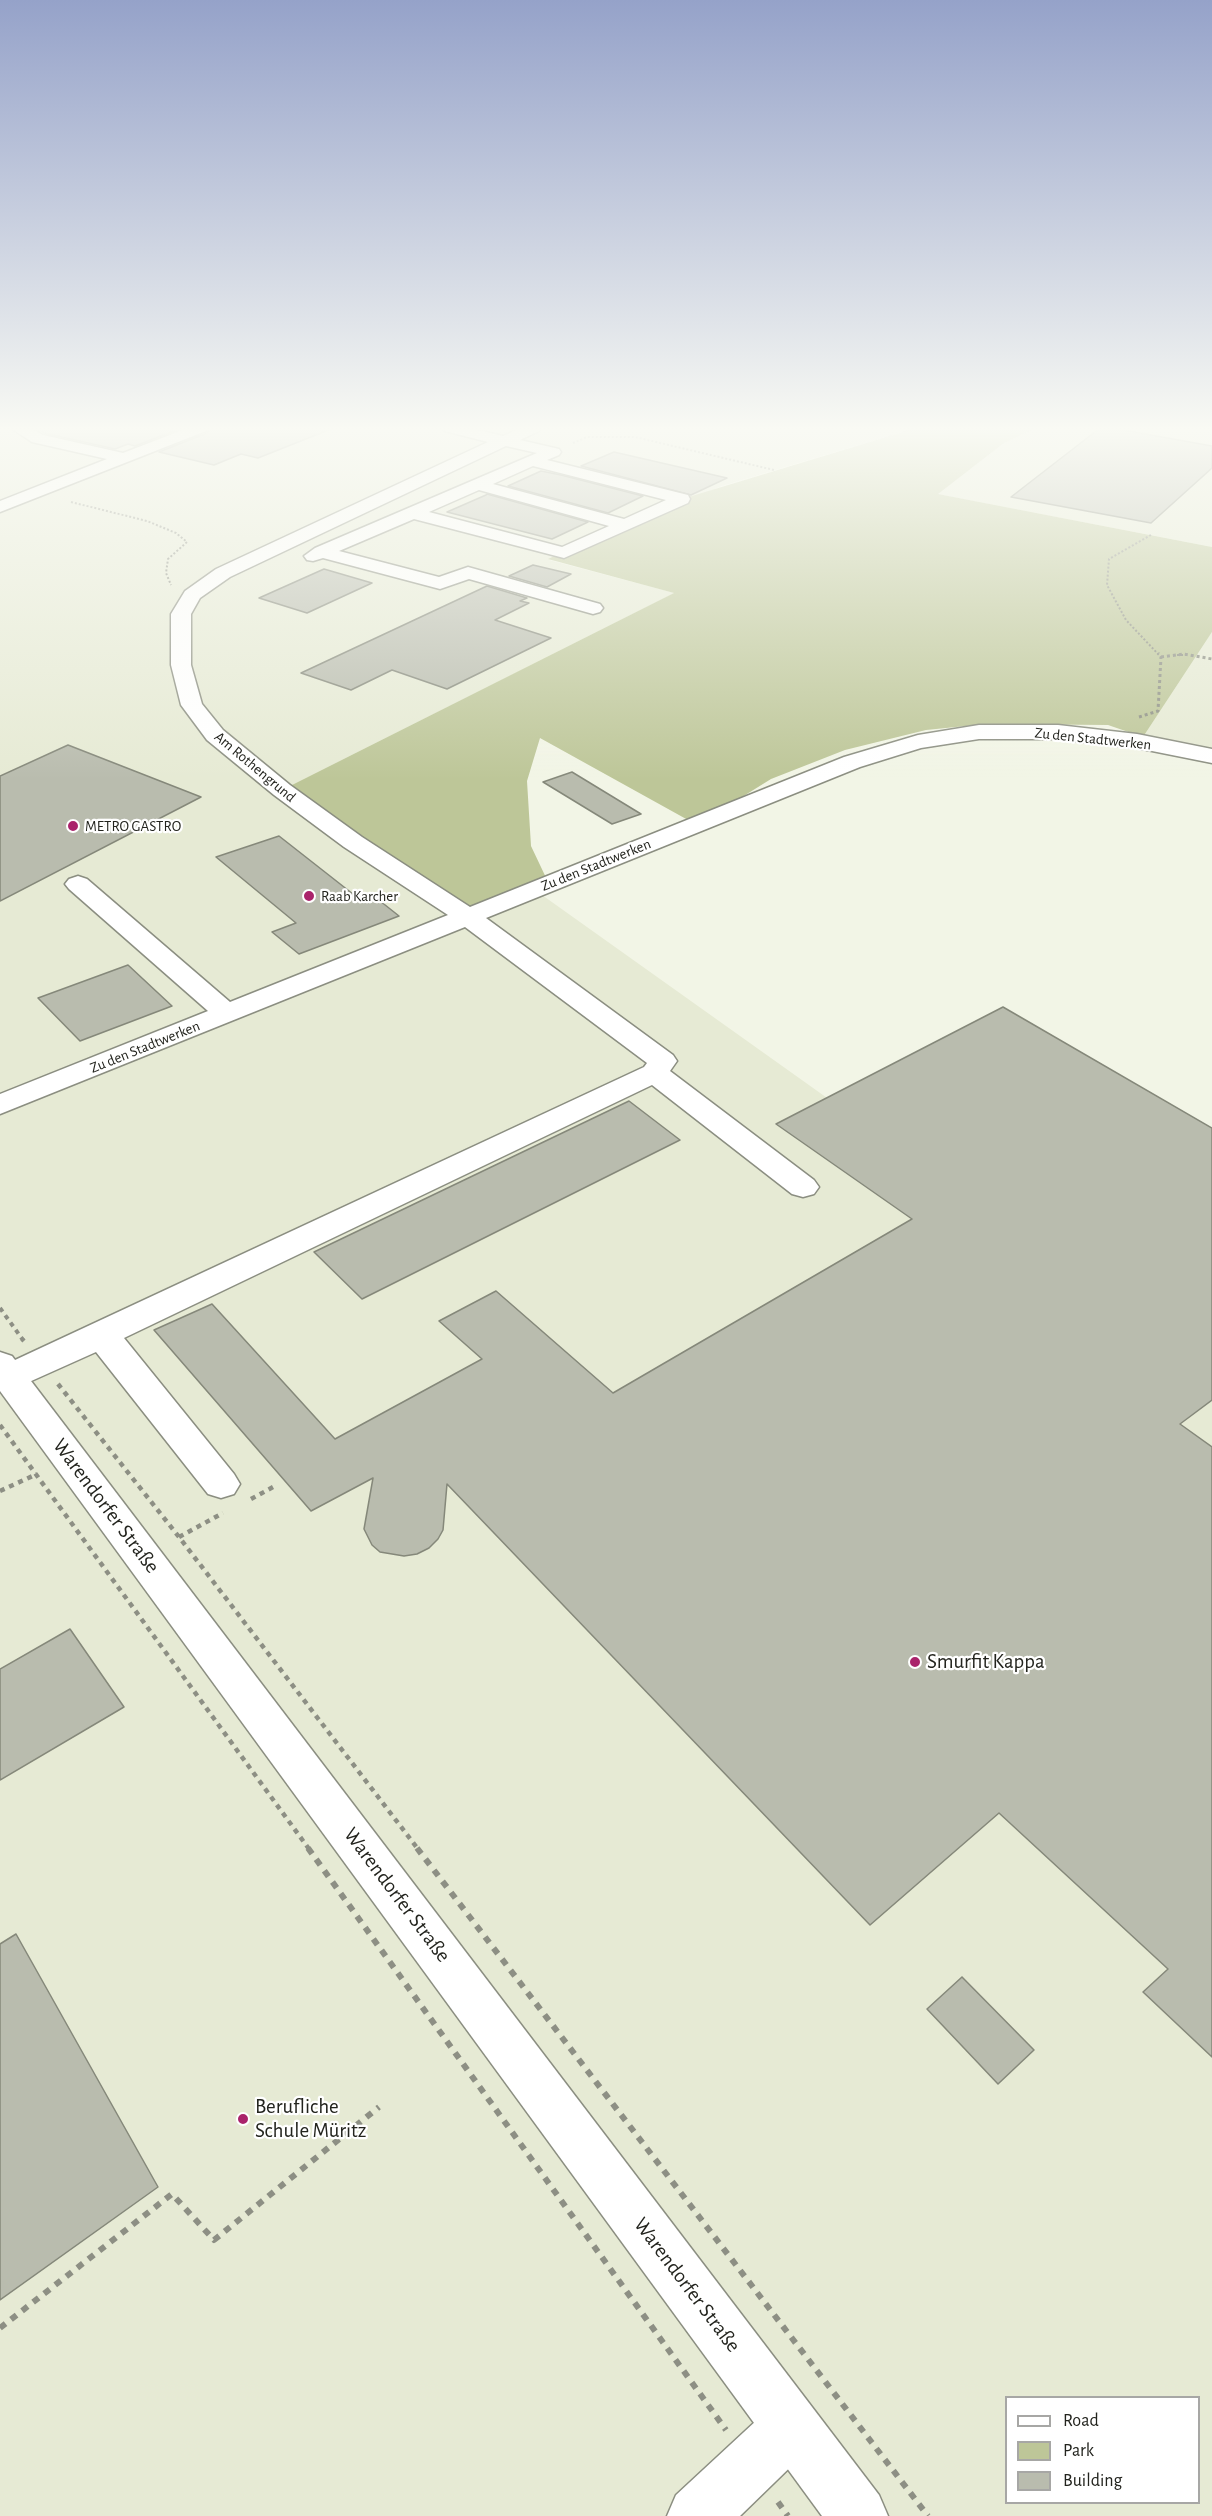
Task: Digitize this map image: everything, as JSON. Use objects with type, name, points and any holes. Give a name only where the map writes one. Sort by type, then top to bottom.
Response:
[{"type":"street","points":[[181,614],[192,595],[224,573],[282,545]]},
{"type":"street","points":[[300,562],[337,545]]},
{"type":"street","points":[[535,545],[564,553],[581,545]]},
{"type":"street","points":[[321,552],[440,583],[468,573],[593,608]]},
{"type":"street","points":[[181,614],[224,595]]},
{"type":"street","name":"Am Rothengrund","points":[[181,614],[181,665],[192,705],[215,735],[282,790],[353,842],[468,917],[663,1061],[654,1073]]},
{"type":"street","name":"Zu den Stadtwerken","points":[[0,1105],[852,762],[918,742],[979,732],[1058,732],[1137,741],[1212,756]]},
{"type":"street","points":[[78,884],[227,1014]]},
{"type":"street","points":[[17,1368],[101,1334],[654,1073],[803,1187]]},
{"type":"street","points":[[101,1334],[221,1484]]},
{"type":"street","name":"Warendorfer Straße","points":[[17,1368],[771,2446],[858,2516]]},
{"type":"street","points":[[698,2516],[771,2446]]},
{"type":"path","points":[[181,614],[166,573],[168,559],[183,545]]},
{"type":"path","points":[[1133,545],[1109,559],[1107,585],[1126,620],[1161,657],[1158,711],[1135,718]]},
{"type":"path","points":[[1161,657],[1184,654],[1212,659]]},
{"type":"path","points":[[0,1308],[17,1368],[179,1537],[928,2516]]},
{"type":"path","points":[[0,1425],[771,2446],[788,2516]]},
{"type":"path","points":[[0,1491],[37,1474]]},
{"type":"path","points":[[0,2328],[172,2194],[214,2240],[379,2107]]},
{"type":"shaded area","points":[[0,545],[583,545],[549,560],[675,593],[282,790],[535,890],[1212,1372],[1212,2516],[0,2516]]},
{"type":"shaded area","points":[[1212,632],[1212,751],[1143,737]]},
{"type":"green space","points":[[578,545],[1204,545],[1212,547],[1212,632],[1143,737],[1108,725],[986,724],[926,730],[845,750],[771,779],[697,825],[540,738],[527,781],[531,846],[549,884],[468,917],[282,790],[674,593],[548,559]]},
{"type":"building","points":[[533,565],[571,574],[547,587],[509,576]]},
{"type":"building","points":[[324,569],[372,583],[307,613],[259,598]]},
{"type":"building","points":[[487,586],[527,598],[520,601],[529,603],[495,620],[551,638],[447,689],[392,670],[351,690],[301,673]]},
{"type":"building","name":"METRO GASTRO","points":[[68,745],[201,797],[0,901],[0,776]]},
{"type":"building","points":[[572,772],[641,814],[612,824],[543,782]]},
{"type":"building","name":"Raab Karcher","points":[[279,836],[358,898],[370,893],[399,916],[299,954],[272,932],[296,923],[216,857]]},
{"type":"building","points":[[128,965],[172,1006],[80,1041],[38,998]]},
{"type":"building","name":"Smurfit Kappa","points":[[1003,1007],[1212,1128],[1212,1400],[1180,1424],[1212,1447],[1212,2057],[1143,1992],[1168,1969],[999,1813],[870,1925],[447,1484],[443,1530],[438,1539],[429,1548],[417,1554],[404,1556],[380,1552],[372,1545],[364,1529],[373,1478],[311,1511],[154,1330],[212,1304],[335,1439],[482,1359],[439,1321],[496,1291],[613,1393],[912,1219],[776,1124]]},
{"type":"building","points":[[629,1101],[680,1140],[362,1299],[314,1252]]},
{"type":"building","points":[[70,1629],[124,1707],[0,1780],[0,1669]]},
{"type":"building","points":[[16,1934],[158,2187],[0,2300],[0,1944]]},
{"type":"building","points":[[962,1977],[1034,2050],[998,2084],[927,2009]]},
{"type":"place","name":"METRO GASTRO","points":[[73,826]]},
{"type":"place","name":"Raab Karcher","points":[[309,896]]},
{"type":"place","name":"Smurfit Kappa","points":[[915,1662]]},
{"type":"place","name":"Berufliche Schule Müritz","points":[[243,2119]]}]
